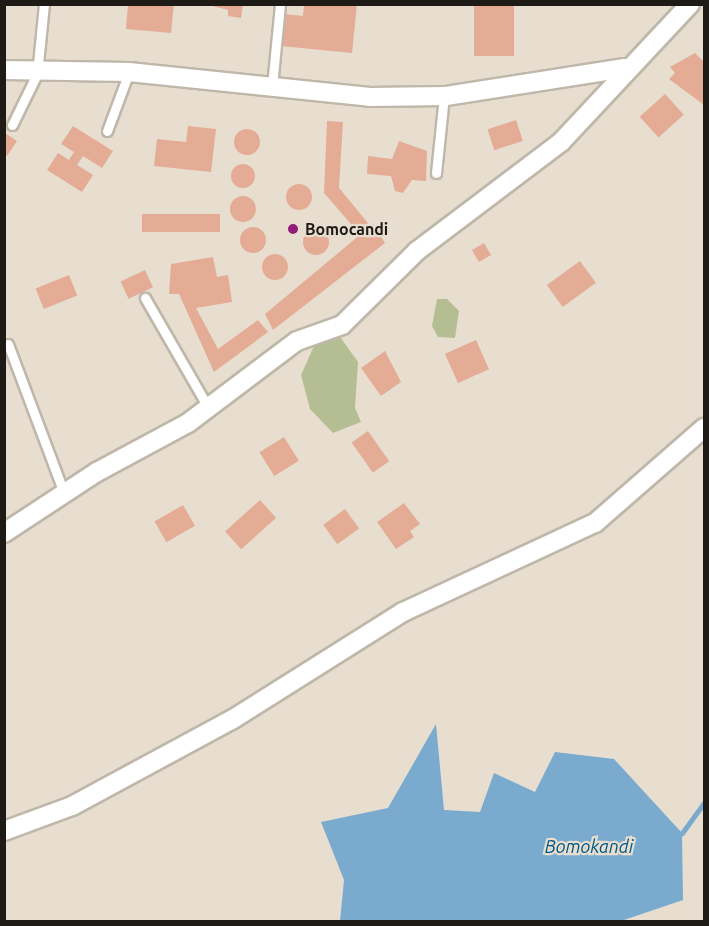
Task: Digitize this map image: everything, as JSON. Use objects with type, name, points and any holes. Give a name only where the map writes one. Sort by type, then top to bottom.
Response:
[{"type":"street","points":[[4,533],[209,409],[297,341],[342,325],[417,251],[561,142],[625,68],[690,4]]},
{"type":"street","points":[[4,70],[37,74],[129,72],[370,97],[444,96],[625,68]]},
{"type":"street","points":[[4,831],[72,806],[233,719],[403,612],[595,523],[705,428]]},
{"type":"lane","points":[[12,125],[37,74],[44,4]]},
{"type":"lane","points":[[272,86],[280,4]]},
{"type":"lane","points":[[107,131],[129,72]]},
{"type":"lane","points":[[436,173],[444,96]]},
{"type":"lane","points":[[145,298],[209,409]]},
{"type":"lane","points":[[8,344],[65,496]]},
{"type":"green space","points":[[437,299],[447,299],[459,311],[455,338],[438,337],[432,326]]},
{"type":"green space","points":[[338,334],[358,362],[355,408],[361,422],[333,433],[310,409],[301,375],[314,346]]},
{"type":"water","name":"Bomokandi","points":[[436,724],[444,810],[480,812],[494,773],[535,792],[555,752],[614,759],[682,833],[683,900],[621,921],[340,921],[344,880],[321,822],[388,808]]},
{"type":"building","points":[[128,4],[174,4],[171,33],[126,29]]},
{"type":"building","points":[[204,4],[243,4],[241,18],[228,16],[228,10]]},
{"type":"building","points":[[304,4],[357,4],[352,53],[281,46],[284,14],[303,16]]},
{"type":"building","points":[[474,4],[514,4],[514,56],[474,56]]},
{"type":"building","points":[[695,53],[704,62],[704,105],[669,79],[675,73],[670,67]]},
{"type":"building","points":[[665,94],[684,115],[658,138],[640,117]]},
{"type":"building","points":[[516,120],[523,141],[494,150],[487,129]]},
{"type":"building","points":[[327,121],[343,122],[339,188],[368,223],[357,231],[324,193]]},
{"type":"building","points":[[73,126],[113,151],[102,168],[83,156],[77,165],[93,175],[82,192],[47,170],[58,153],[69,160],[74,152],[61,144]]},
{"type":"building","points":[[188,126],[216,129],[211,172],[154,166],[157,139],[186,142]]},
{"type":"building","points":[[247,129],[256,133],[260,142],[256,151],[247,155],[238,151],[234,142],[238,133]]},
{"type":"building","points":[[5,133],[17,141],[7,156],[5,155]]},
{"type":"building","points":[[399,141],[427,151],[426,181],[412,180],[403,193],[395,191],[391,176],[367,174],[368,156],[392,159]]},
{"type":"building","points":[[238,164],[248,164],[255,171],[255,181],[248,188],[238,188],[231,181],[231,171]]},
{"type":"building","points":[[299,184],[308,188],[312,197],[308,206],[299,210],[290,206],[286,197],[290,188]]},
{"type":"building","points":[[243,196],[252,200],[256,209],[252,218],[243,222],[234,218],[230,209],[234,200]]},
{"type":"building","points":[[142,214],[220,214],[220,232],[142,232]]},
{"type":"building","points":[[373,224],[385,243],[273,330],[265,314]]},
{"type":"building","points":[[253,227],[262,231],[266,240],[262,249],[253,253],[244,249],[240,240],[244,231]]},
{"type":"building","points":[[316,229],[325,233],[329,242],[325,251],[316,255],[307,251],[303,242],[307,233]]},
{"type":"building","points":[[484,243],[491,255],[479,262],[472,250]]},
{"type":"building","points":[[275,254],[284,258],[288,267],[284,276],[275,280],[266,276],[262,267],[266,258]]},
{"type":"building","points":[[213,257],[217,277],[228,275],[232,302],[196,308],[218,349],[258,320],[268,332],[214,372],[179,294],[169,294],[171,264]]},
{"type":"building","points":[[580,261],[596,283],[563,307],[547,285]]},
{"type":"building","points":[[145,270],[153,287],[129,299],[121,281]]},
{"type":"building","points":[[69,275],[77,295],[44,309],[36,288]]},
{"type":"building","points":[[476,340],[489,369],[458,383],[445,354]]},
{"type":"building","points":[[385,351],[401,382],[381,396],[361,368]]},
{"type":"building","points":[[368,431],[389,461],[373,473],[352,442]]},
{"type":"building","points":[[284,437],[299,461],[274,476],[259,452]]},
{"type":"building","points":[[260,500],[276,518],[241,549],[225,531]]},
{"type":"building","points":[[404,503],[420,524],[410,531],[414,537],[396,549],[377,522]]},
{"type":"building","points":[[183,505],[195,526],[166,542],[154,522]]},
{"type":"building","points":[[345,509],[359,528],[337,544],[323,525]]},
{"type":"waterway","points":[[682,833],[704,803]]},
{"type":"place","name":"Bomocandi","points":[[293,229]]}]
